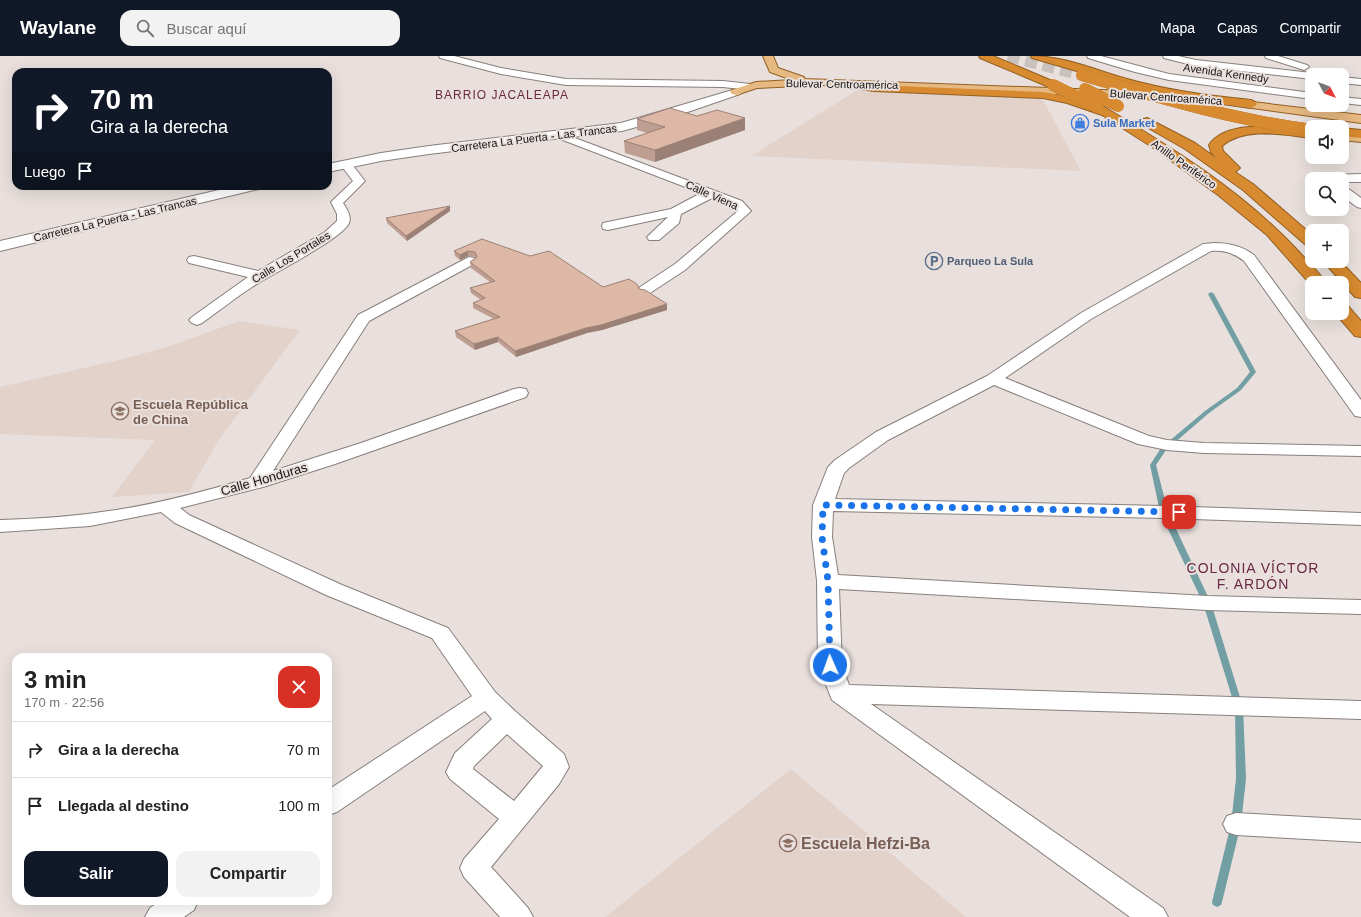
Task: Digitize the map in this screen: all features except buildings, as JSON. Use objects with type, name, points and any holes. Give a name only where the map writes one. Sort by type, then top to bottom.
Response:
[{"type":"highway","name":"Anillo Periférico","points":[[984,56],[1053,84],[1097,107],[1114,110],[1190,146],[1248,187],[1305,236]]},
{"type":"highway","name":"Anillo Periférico","points":[[1033,59],[1079,80],[1157,144],[1209,182],[1266,227],[1312,276]]},
{"type":"highway","points":[[1033,59],[1139,86],[1252,104]]},
{"type":"highway","points":[[1079,80],[1237,118],[1305,131]]},
{"type":"highway","points":[[848,85],[874,88],[1043,95],[1114,110]]},
{"type":"highway","points":[[1248,187],[1231,165],[1217,152],[1215,145],[1220,139],[1228,135],[1242,132],[1305,132]]},
{"type":"highway","points":[[1349,133],[1360,135]]},
{"type":"highway","points":[[1349,136],[1360,135]]},
{"type":"highway","points":[[1337,268],[1361,293]]},
{"type":"highway","points":[[1349,318],[1361,332]]},
{"type":"main road","points":[[753,86],[771,77],[775,73],[768,56]]},
{"type":"main road","points":[[774,70],[799,78],[820,82]]},
{"type":"main road","name":"Bulevar Centroamérica","points":[[736,92],[753,86],[775,83],[820,82],[1121,93],[1183,97],[1252,104],[1361,119]]},
{"type":"main road","name":"Bulevar Centroamérica","points":[[736,92],[760,87],[792,84],[1124,96],[1253,124],[1305,131]]},
{"type":"main road","points":[[1283,108],[1265,109],[1254,112],[1258,116],[1279,121],[1305,124]]},
{"type":"main road","points":[[1349,130],[1360,135]]},
{"type":"street","points":[[443,56],[501,71],[561,81],[723,84],[753,86]]},
{"type":"street","name":"Avenida Kennedy","points":[[1091,56],[1138,70],[1169,77],[1305,95]]},
{"type":"street","points":[[1167,56],[1196,63],[1305,76]]},
{"type":"street","points":[[1269,56],[1306,68]]},
{"type":"street","points":[[1349,81],[1361,82]]},
{"type":"street","name":"Carretera La Puerta - Las Trancas","points":[[332,167],[429,150],[559,136],[622,127],[672,113],[736,92]]},
{"type":"street","points":[[1349,101],[1361,102]]},
{"type":"street","name":"Calle Viena","points":[[559,136],[711,193],[738,204],[745,211],[680,268],[645,290]]},
{"type":"street","name":"Calle Los Portales","points":[[197,320],[247,284],[330,235],[343,222],[343,214],[337,202],[359,181],[346,164]]},
{"type":"street","points":[[1349,178],[1361,178]]},
{"type":"street","name":"Carretera La Puerta - Las Trancas","points":[[0,246],[237,190]]},
{"type":"street","points":[[608,226],[675,212],[711,193]]},
{"type":"street","points":[[1349,195],[1361,204]]},
{"type":"street","points":[[654,237],[674,220],[675,212]]},
{"type":"street","points":[[1153,917],[840,694],[830,665],[828,581],[822,537],[823,505],[830,483],[835,471],[842,464],[882,436],[993,379],[1086,316],[1208,247],[1222,246],[1240,250],[1249,258],[1361,412]]},
{"type":"street","points":[[194,260],[260,276]]},
{"type":"street","points":[[256,483],[363,318],[470,261]]},
{"type":"street","points":[[1337,268],[1361,286]]},
{"type":"street","points":[[993,379],[1144,440],[1167,445],[1204,448],[1361,451]]},
{"type":"street","name":"Calle Honduras","points":[[0,526],[54,524],[103,518],[165,506],[256,483],[368,447],[520,393]]},
{"type":"street","points":[[823,505],[1156,512],[1361,519]]},
{"type":"street","points":[[165,506],[182,519],[334,590],[440,632],[487,698],[507,719],[555,761],[556,767],[550,777],[474,868],[518,917]]},
{"type":"street","points":[[828,581],[1207,603],[1361,607]]},
{"type":"street","points":[[840,694],[1361,710]]},
{"type":"street","points":[[332,801],[487,698]]},
{"type":"street","points":[[507,719],[464,760],[459,772],[516,817]]},
{"type":"street","points":[[1236,824],[1361,832]]},
{"type":"street","points":[[160,917],[178,905]]},
{"type":"shaded area","points":[[856,91],[1042,98],[1081,171],[751,156]]},
{"type":"shaded area","name":"Escuela República de China","points":[[239,321],[300,330],[220,438],[189,492],[112,497],[155,440],[0,434],[0,387],[119,360],[167,347]]},
{"type":"shaded area","name":"Escuela Hefzi-Ba","points":[[791,769],[966,917],[605,917]]},
{"type":"waterway","points":[[1211,294],[1253,372],[1239,389],[1207,412],[1163,449],[1153,465],[1164,512],[1207,603],[1239,707],[1241,779],[1236,824],[1217,902]]},
{"type":"tunnel","points":[[1008,56],[1082,75]]},
{"type":"place","name":"Sula Market","points":[[1080,123]]},
{"type":"place","name":"Parqueo La Sula","points":[[934,261]]},
{"type":"place","name":"Escuela República de China","points":[[120,411]]},
{"type":"place","name":"Escuela Hefzi-Ba","points":[[788,843]]},
{"type":"district","name":"BARRIO JACALEAPA","points":[[502,95]]},
{"type":"district","name":"COLONIA VÍCTOR F. ARDÓN","points":[[1253,576]]},
{"type":"route","points":[[830,665],[828,581],[822,537],[823,505],[1179,512]]}]
